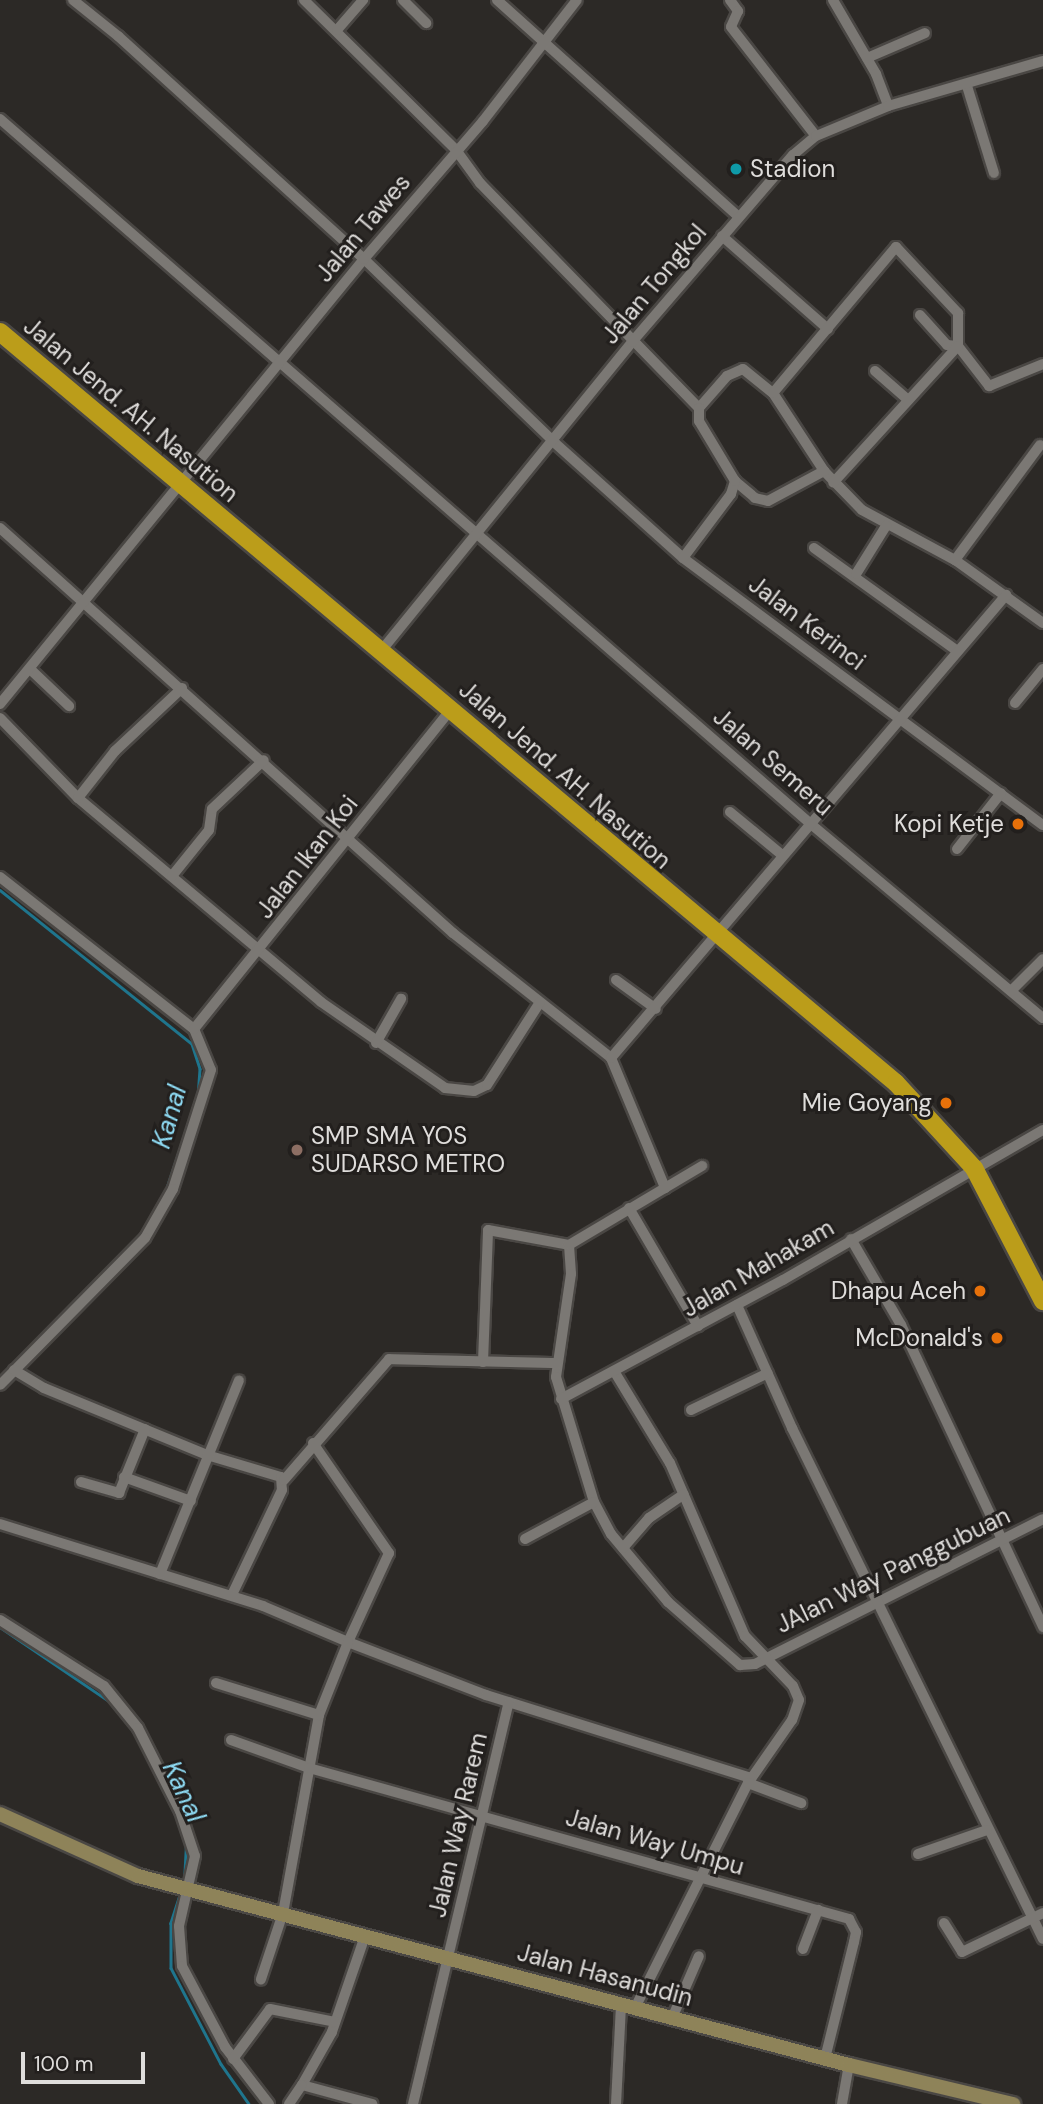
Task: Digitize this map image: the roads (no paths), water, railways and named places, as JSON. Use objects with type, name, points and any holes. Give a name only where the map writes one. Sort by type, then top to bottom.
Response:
[{"type":"highway","name":"Jalan Jend. AH. Nasution","points":[[0,332],[451,709],[714,934],[896,1083],[974,1168],[1043,1301]]},
{"type":"main road","name":"Jalan Hasanudin","points":[[0,1814],[117,1868],[183,1887],[849,2065],[1013,2104]]},
{"type":"street","name":"Jalan Kerinci","points":[[73,0],[118,36],[364,259],[555,443],[683,558],[1043,825]]},
{"type":"street","points":[[304,0],[456,150],[480,183],[597,300],[632,342],[699,408]]},
{"type":"street","points":[[337,30],[363,0]]},
{"type":"street","points":[[403,0],[426,23]]},
{"type":"street","points":[[498,0],[631,116],[738,216]]},
{"type":"street","name":"Jalan Tawes","points":[[0,704],[577,0]]},
{"type":"street","points":[[730,0],[738,11],[731,26],[817,136]]},
{"type":"street","points":[[833,0],[867,58],[888,106]]},
{"type":"street","points":[[867,58],[925,33]]},
{"type":"street","name":"Jalan Tongkol","points":[[381,651],[555,443],[632,342],[738,216],[817,136],[888,106],[967,86],[1043,61]]},
{"type":"street","points":[[967,86],[994,173]]},
{"type":"street","name":"Jalan Semeru","points":[[0,119],[480,532],[811,825],[1043,1018]]},
{"type":"street","points":[[722,236],[828,329]]},
{"type":"street","points":[[773,393],[898,247],[958,313],[958,346],[989,386],[1043,364]]},
{"type":"street","points":[[920,315],[947,345],[958,346]]},
{"type":"street","points":[[833,483],[958,346]]},
{"type":"street","points":[[824,471],[768,501],[755,498],[736,481],[699,421],[699,408],[738,368],[773,393],[833,483],[886,526],[955,560],[1043,623]]},
{"type":"street","points":[[875,371],[907,399]]},
{"type":"street","points":[[955,560],[1040,445]]},
{"type":"street","points":[[683,558],[731,494],[736,481]]},
{"type":"street","points":[[856,574],[886,526]]},
{"type":"street","points":[[0,528],[83,604],[264,760],[469,946],[611,1058],[665,1188]]},
{"type":"street","points":[[814,548],[856,574],[956,650]]},
{"type":"street","points":[[611,1058],[656,1009],[714,934],[811,825],[956,650],[1006,595]]},
{"type":"street","points":[[30,669],[69,706]]},
{"type":"street","points":[[1015,703],[1043,669]]},
{"type":"street","points":[[78,798],[115,751],[182,688]]},
{"type":"street","name":"Jalan Ikan Koi","points":[[194,1029],[260,951],[451,709]]},
{"type":"street","points":[[0,718],[78,798],[260,951],[376,1043],[444,1088],[474,1091],[487,1085],[540,1002]]},
{"type":"street","points":[[172,876],[209,830],[212,809],[264,760]]},
{"type":"street","points":[[957,849],[1001,793]]},
{"type":"street","points":[[730,812],[782,855]]},
{"type":"street","points":[[0,877],[194,1029],[211,1070],[173,1189],[145,1238],[0,1385]]},
{"type":"street","points":[[1011,991],[1043,959]]},
{"type":"street","points":[[617,980],[656,1009]]},
{"type":"street","points":[[376,1043],[401,999]]},
{"type":"street","name":"Jalan Mahakam","points":[[561,1399],[737,1305],[1043,1130]]},
{"type":"street","points":[[483,1362],[488,1230],[569,1245],[702,1166]]},
{"type":"street","points":[[629,1208],[698,1326]]},
{"type":"street","points":[[851,1239],[896,1315],[1043,1627]]},
{"type":"street","points":[[569,1245],[571,1275],[556,1363],[561,1399],[594,1502],[623,1548],[668,1602],[722,1653],[744,1667],[763,1659]]},
{"type":"street","points":[[737,1305],[987,1830],[1043,1939]]},
{"type":"street","points":[[232,1595],[284,1480],[313,1443],[389,1359],[556,1363]]},
{"type":"street","points":[[14,1370],[44,1388],[207,1455],[284,1480]]},
{"type":"street","points":[[614,1371],[656,1437],[684,1494],[745,1636],[763,1659],[793,1686],[799,1700],[792,1720],[750,1781],[628,2007],[617,2104]]},
{"type":"street","points":[[691,1410],[768,1373]]},
{"type":"street","points":[[160,1574],[239,1380]]},
{"type":"street","points":[[81,1482],[114,1494],[119,1493],[145,1429]]},
{"type":"street","points":[[261,1979],[283,1913],[319,1715],[348,1642],[389,1553],[313,1443]]},
{"type":"street","points":[[124,1477],[191,1501]]},
{"type":"street","points":[[623,1548],[649,1518],[684,1494]]},
{"type":"street","points":[[526,1539],[594,1502]]},
{"type":"street","name":"JAlan Way Panggubuan","points":[[763,1659],[876,1600],[1043,1519]]},
{"type":"street","points":[[0,1524],[232,1595],[509,1703],[750,1781],[801,1803]]},
{"type":"street","points":[[0,1620],[104,1686],[125,1707],[165,1778],[189,1834],[195,1856],[183,1887],[178,1926],[180,1959],[233,2059],[269,2104]]},
{"type":"street","points":[[216,1683],[319,1715]]},
{"type":"street","name":"Jalan Way Rarem","points":[[413,2104],[509,1703]]},
{"type":"street","name":"Jalan Way Umpu","points":[[231,1740],[309,1768],[483,1813],[849,1919],[856,1932],[825,2058]]},
{"type":"street","points":[[918,1854],[987,1830]]},
{"type":"street","points":[[803,1949],[818,1910]]},
{"type":"street","points":[[944,1923],[962,1952],[1043,1913]]},
{"type":"street","points":[[289,2104],[335,2022],[365,1936]]},
{"type":"street","points":[[673,2016],[699,1956]]},
{"type":"street","points":[[233,2059],[270,2010],[335,2022]]},
{"type":"street","points":[[842,2104],[849,2065]]},
{"type":"street","points":[[302,2085],[372,2104]]},
{"type":"waterway","name":"Kanal","points":[[0,890],[192,1044],[200,1069],[198,1095],[164,1197]]},
{"type":"waterway","name":"Kanal","points":[[131,1246],[146,1227]]},
{"type":"waterway","name":"Kanal","points":[[0,1627],[112,1703]]},
{"type":"waterway","name":"Kanal","points":[[184,1882],[186,1844]]},
{"type":"waterway","name":"Kanal","points":[[181,1892],[171,1923],[171,1968],[221,2064],[249,2104]]},
{"type":"place","name":"Stadion","points":[[736,169]]},
{"type":"place","name":"Kopi Ketje","points":[[1018,824]]},
{"type":"place","name":"Mie Goyang","points":[[946,1103]]},
{"type":"place","name":"SMP SMA YOS SUDARSO METRO","points":[[297,1150]]},
{"type":"place","name":"Dhapu Aceh","points":[[980,1291]]},
{"type":"place","name":"McDonald's","points":[[997,1338]]}]
